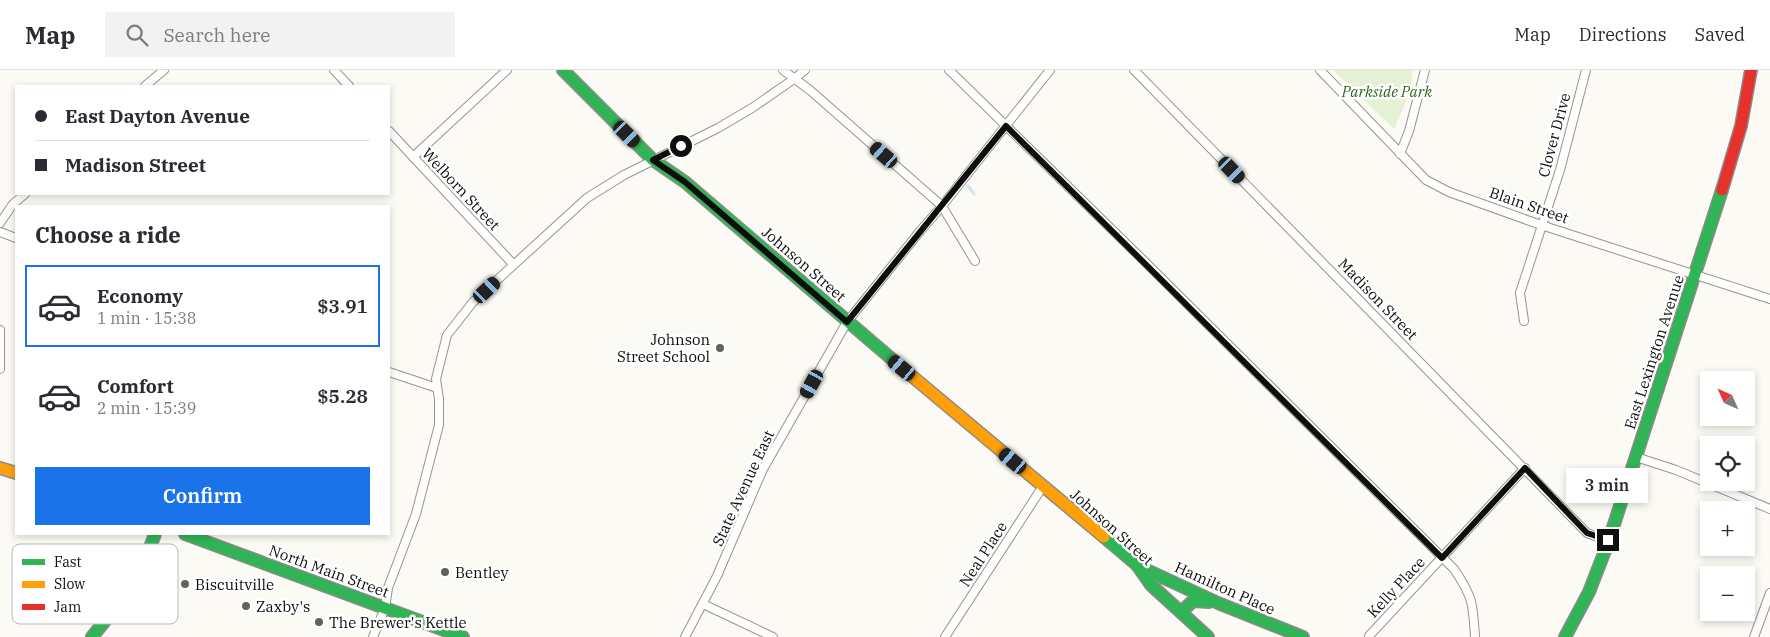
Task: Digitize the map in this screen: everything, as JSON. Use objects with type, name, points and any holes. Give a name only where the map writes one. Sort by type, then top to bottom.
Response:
[{"type":"street","points":[[147,85],[164,70]]},
{"type":"street","points":[[334,70],[348,85]]},
{"type":"street","points":[[413,157],[507,70]]},
{"type":"street","name":"Johnson Street","points":[[563,70],[653,160],[685,182],[847,322],[1137,566],[1151,585],[1208,637]]},
{"type":"street","points":[[783,70],[811,91],[942,206],[975,261]]},
{"type":"street","points":[[373,637],[385,608],[388,588],[416,514],[439,425],[436,379],[447,335],[473,302],[587,198],[624,175],[718,128],[805,70]]},
{"type":"street","points":[[949,70],[1454,569],[1472,602],[1475,637]]},
{"type":"street","name":"State Avenue East","points":[[685,637],[717,576],[763,469],[847,322],[1050,70]]},
{"type":"street","name":"Madison Street","points":[[1134,70],[1587,533],[1608,540]]},
{"type":"street","name":"Blain Street","points":[[1320,70],[1426,180],[1449,192],[1541,225],[1770,299]]},
{"type":"street","points":[[1400,154],[1409,131],[1425,70]]},
{"type":"street","name":"Clover Drive","points":[[1524,321],[1520,293],[1560,170],[1586,70]]},
{"type":"street","name":"East Lexington Avenue","points":[[1565,637],[1587,596],[1636,457],[1733,156],[1741,126],[1751,70]]},
{"type":"street","name":"Welborn Street","points":[[390,132],[513,264]]},
{"type":"street","points":[[0,223],[13,204],[24,195]]},
{"type":"street","points":[[0,232],[15,238]]},
{"type":"street","points":[[0,330],[0,369]]},
{"type":"street","points":[[390,372],[437,388]]},
{"type":"street","points":[[1636,457],[1676,470],[1770,509]]},
{"type":"street","points":[[0,468],[15,473]]},
{"type":"street","name":"Kelly Place","points":[[1369,636],[1525,468]]},
{"type":"street","name":"Neal Place","points":[[945,637],[1043,486]]},
{"type":"street","name":"North Main Street","points":[[187,535],[463,637]]},
{"type":"street","name":"Hamilton Place","points":[[1137,566],[1218,603],[1303,637]]},
{"type":"street","points":[[1754,637],[1770,593]]},
{"type":"street","points":[[1181,612],[1193,601],[1218,603]]},
{"type":"street","points":[[703,604],[773,637]]},
{"type":"street","points":[[92,637],[102,624]]},
{"type":"green space","name":"Parkside Park","points":[[1333,70],[1413,70],[1410,93],[1394,129]]},
{"type":"waterway","points":[[968,186],[974,194]]},
{"type":"traffic: fast","points":[[563,70],[653,160],[685,182],[907,372]]},
{"type":"traffic: fast","points":[[1565,637],[1589,592],[1608,543],[1722,190]]},
{"type":"traffic: fast","points":[[151,544],[155,535]]},
{"type":"traffic: fast","points":[[188,535],[463,637]]},
{"type":"traffic: fast","points":[[1104,537],[1137,565],[1151,585],[1208,637]]},
{"type":"traffic: fast","points":[[1138,566],[1218,603],[1303,637]]},
{"type":"traffic: fast","points":[[1181,612],[1193,601],[1209,602]]},
{"type":"traffic: fast","points":[[92,637],[102,624]]},
{"type":"traffic: slow","points":[[907,372],[1104,537]]},
{"type":"traffic: slow","points":[[0,468],[15,473]]},
{"type":"traffic: jam","points":[[1722,190],[1741,126],[1751,70]]},
{"type":"place","name":"Johnson Street School","points":[[720,348]]},
{"type":"place","name":"Bentley","points":[[445,572]]},
{"type":"place","name":"Biscuitville","points":[[185,584]]},
{"type":"place","name":"Zaxby's","points":[[246,606]]},
{"type":"place","name":"The Brewer's Kettle","points":[[319,622]]},
{"type":"route","points":[[681,146],[653,160],[685,182],[847,322],[1006,126],[1442,558],[1525,468],[1587,533],[1608,540]]}]
